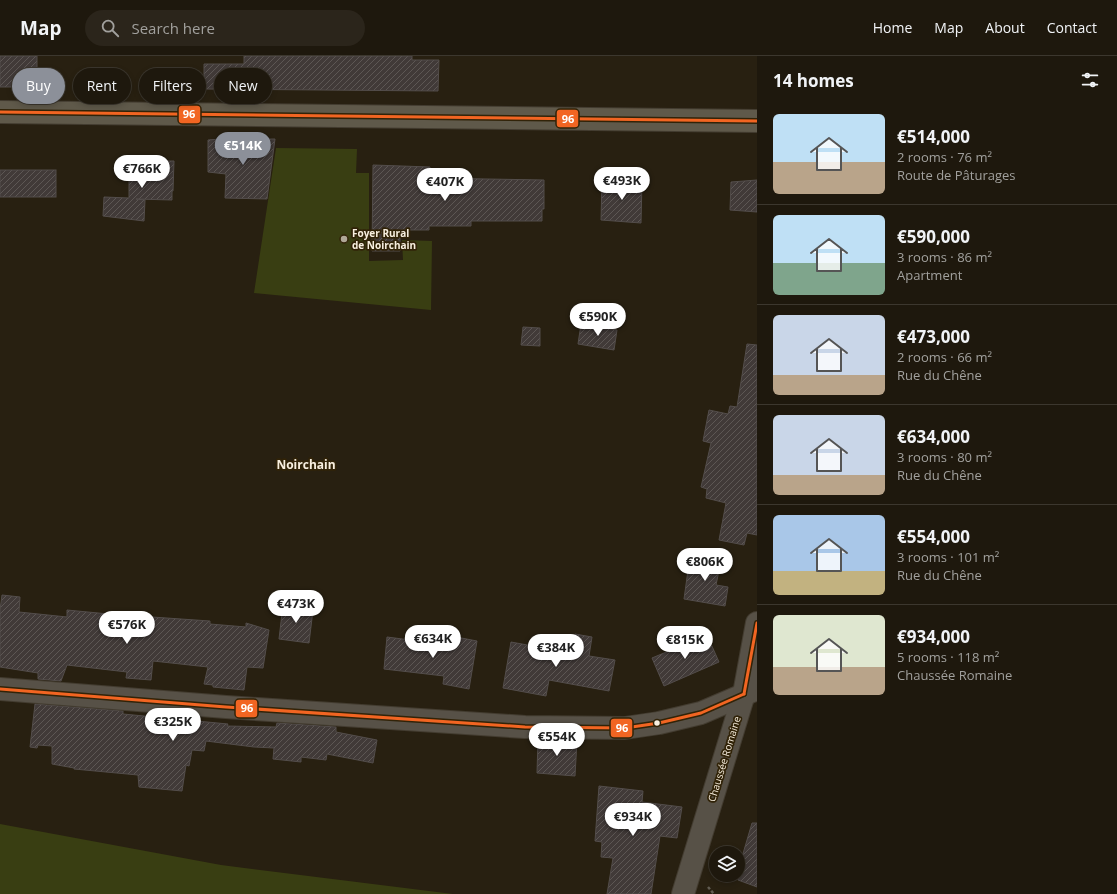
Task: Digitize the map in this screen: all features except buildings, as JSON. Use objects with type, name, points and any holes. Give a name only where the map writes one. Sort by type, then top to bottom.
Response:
[{"type":"main road","points":[[0,112],[757,121]]},
{"type":"street","name":"Chaussée Romaine","points":[[683,894],[750,691],[757,623]]},
{"type":"street","points":[[0,689],[226,707],[525,727],[617,728],[659,723],[701,713],[750,691]]},
{"type":"green space","points":[[276,148],[357,149],[356,173],[369,173],[369,261],[403,260],[402,240],[432,241],[431,310],[254,293]]},
{"type":"green space","points":[[0,824],[221,865],[453,894],[0,894]]},
{"type":"transit line","name":"96","points":[[0,112],[757,121]]},
{"type":"transit line","name":"96","points":[[744,694],[757,623]]},
{"type":"transit line","name":"96","points":[[0,689],[226,707],[525,727],[625,728],[659,723],[701,713],[744,694]]},
{"type":"place","name":"Foyer Rural de Noirchain","points":[[344,239]]},
{"type":"district","name":"Noirchain","points":[[306,465]]}]
